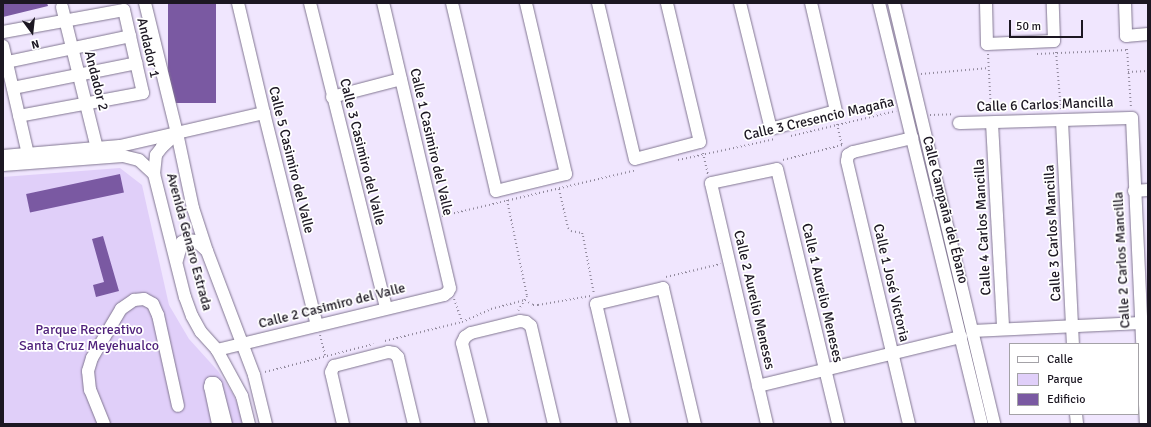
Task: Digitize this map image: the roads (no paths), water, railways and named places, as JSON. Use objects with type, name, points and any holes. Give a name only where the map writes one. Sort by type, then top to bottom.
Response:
[{"type":"street","name":"Avenida Genaro Estrada","points":[[145,3],[177,133],[193,208],[207,251],[254,375],[266,424]]},
{"type":"street","name":"Calle 5 Casimiro del Valle","points":[[238,3],[317,325]]},
{"type":"street","name":"Calle 3 Casimiro del Valle","points":[[310,3],[332,97],[386,308]]},
{"type":"street","name":"Calle 1 Casimiro del Valle","points":[[383,3],[434,218],[449,290]]},
{"type":"street","points":[[452,3],[502,194],[561,175],[526,3]]},
{"type":"street","points":[[598,3],[635,159],[702,148],[666,3]]},
{"type":"street","points":[[740,3],[770,126],[774,128],[836,111],[811,3]]},
{"type":"street","name":"Calle Campaña del Ébano","points":[[880,3],[982,424]]},
{"type":"street","name":"Calle Campaña del Ébano","points":[[894,3],[994,424]]},
{"type":"street","points":[[986,3],[988,50],[1055,47],[1053,3]]},
{"type":"street","points":[[1125,3],[1126,36],[1148,34]]},
{"type":"street","name":"Andador 2","points":[[62,7],[97,148]]},
{"type":"street","name":"Andador 1","points":[[66,21],[124,10],[137,63],[143,93],[86,104]]},
{"type":"street","points":[[3,32],[66,21]]},
{"type":"street","points":[[7,62],[130,36]]},
{"type":"street","points":[[3,46],[28,154]]},
{"type":"street","points":[[13,88],[137,63]]},
{"type":"street","points":[[332,97],[400,79]]},
{"type":"street","points":[[19,116],[86,104]]},
{"type":"street","points":[[3,156],[120,146],[264,113]]},
{"type":"street","name":"Calle 6 Carlos Mancilla","points":[[959,123],[1132,118]]},
{"type":"street","name":"Calle 2 Carlos Mancilla","points":[[1132,118],[1140,323],[1146,424]]},
{"type":"street","name":"Calle 3 Carlos Mancilla","points":[[1062,121],[1073,343]]},
{"type":"street","name":"Calle 4 Carlos Mancilla","points":[[992,123],[1003,329]]},
{"type":"street","name":"Avenida Genaro Estrada","points":[[177,133],[156,155],[154,174],[192,316],[201,332],[217,350],[242,396],[249,424]]},
{"type":"street","name":"Calle 1 José Victoria","points":[[909,424],[847,161],[848,150],[912,138]]},
{"type":"street","points":[[3,165],[124,156],[139,160],[154,174]]},
{"type":"street","name":"Calle 1 Aurelio Meneses","points":[[711,183],[777,169],[838,424]]},
{"type":"street","name":"Calle 2 Aurelio Meneses","points":[[711,183],[767,424]]},
{"type":"street","points":[[1134,191],[1148,190]]},
{"type":"street","points":[[935,231],[948,228]]},
{"type":"street","points":[[177,262],[182,242],[187,240],[196,241],[207,251]]},
{"type":"street","points":[[624,424],[596,304],[663,288],[695,424]]},
{"type":"street","name":"Calle 2 Casimiro del Valle","points":[[217,350],[444,295],[449,290]]},
{"type":"street","points":[[104,424],[90,390],[88,371],[92,358],[121,309],[134,300],[144,299],[153,304],[158,315],[178,406]]},
{"type":"street","points":[[972,332],[1003,329],[1140,323]]},
{"type":"street","points":[[482,424],[462,343],[465,337],[471,333],[525,324],[554,424]]},
{"type":"street","points":[[758,386],[961,337]]},
{"type":"street","points":[[343,424],[331,372],[334,366],[388,352],[394,353],[398,357],[414,424]]},
{"type":"street","points":[[218,424],[210,387],[211,383],[216,385],[226,424]]},
{"type":"park label","name":"Parque Recreativo Santa Cruz Meyehualco","points":[[89,338]]}]
